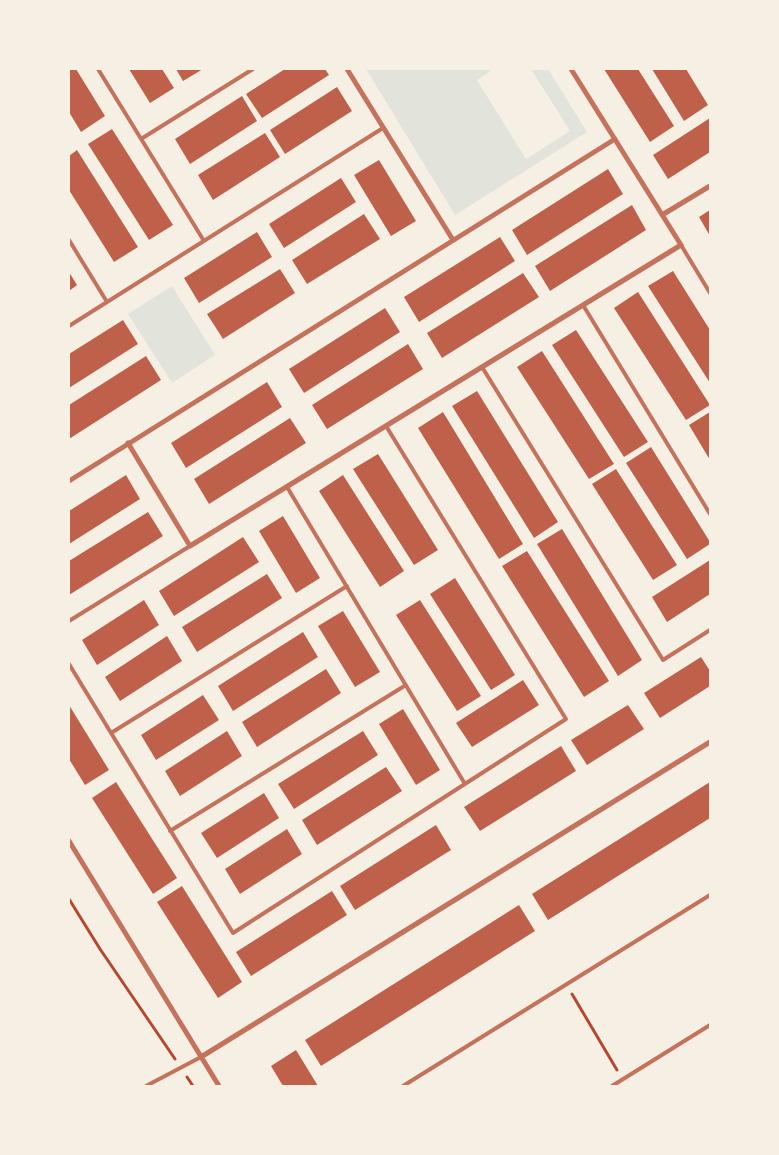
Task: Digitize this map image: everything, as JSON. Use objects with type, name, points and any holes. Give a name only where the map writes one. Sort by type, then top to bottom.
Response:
[{"type":"street","points":[[347,69],[454,240]]},
{"type":"street","points":[[128,443],[190,546],[681,245],[571,69]]},
{"type":"street","points":[[69,480],[615,139]]},
{"type":"street","points":[[662,215],[710,186]]},
{"type":"street","points":[[201,1057],[710,742]]},
{"type":"street","points":[[69,841],[219,1086]]},
{"type":"lane","points":[[98,69],[204,241]]},
{"type":"lane","points":[[141,138],[254,69]]},
{"type":"lane","points":[[69,326],[384,128]]},
{"type":"lane","points":[[69,240],[107,302]]},
{"type":"lane","points":[[681,245],[710,292]]},
{"type":"lane","points":[[582,305],[710,514]]},
{"type":"lane","points":[[482,367],[663,660],[710,630]]},
{"type":"lane","points":[[69,664],[232,933],[566,719],[386,426]]},
{"type":"lane","points":[[287,487],[465,784]]},
{"type":"lane","points":[[69,621],[190,546]]},
{"type":"lane","points":[[111,733],[347,586]]},
{"type":"lane","points":[[170,831],[406,685]]},
{"type":"lane","points":[[403,1086],[710,895]]},
{"type":"lane","points":[[612,1086],[710,1024]]},
{"type":"lane","points":[[146,1086],[201,1057]]},
{"type":"path","points":[[69,899],[100,950],[193,1086]]},
{"type":"path","points":[[566,985],[623,1079]]},
{"type":"shaded area","points":[[366,69],[494,69],[477,80],[526,159],[570,131],[531,69],[548,69],[587,132],[455,215]]},
{"type":"shaded area","points":[[172,286],[215,355],[172,383],[128,314]]},
{"type":"building","points":[[69,69],[76,69],[105,116],[81,132],[69,112]]},
{"type":"building","points":[[129,69],[162,69],[174,88],[150,103]]},
{"type":"building","points":[[176,69],[203,69],[183,81]]},
{"type":"building","points":[[285,69],[325,69],[329,75],[262,118],[246,94]]},
{"type":"building","points":[[604,69],[638,69],[674,126],[650,142]]},
{"type":"building","points":[[652,69],[686,69],[708,105],[684,121]]},
{"type":"building","points":[[337,87],[352,111],[285,154],[270,130]]},
{"type":"building","points":[[242,96],[257,121],[190,164],[175,139]]},
{"type":"building","points":[[710,118],[710,152],[668,179],[653,155]]},
{"type":"building","points":[[112,129],[173,225],[149,240],[88,144]]},
{"type":"building","points":[[265,133],[280,157],[213,200],[198,175]]},
{"type":"building","points":[[77,150],[138,247],[114,262],[69,190],[69,156]]},
{"type":"building","points":[[379,160],[416,221],[391,236],[354,175]]},
{"type":"building","points":[[608,169],[623,194],[527,255],[512,230]]},
{"type":"building","points":[[341,178],[356,202],[284,248],[269,224]]},
{"type":"building","points":[[632,205],[646,230],[550,291],[535,266]]},
{"type":"building","points":[[710,210],[710,236],[699,217]]},
{"type":"building","points":[[364,214],[380,239],[307,284],[292,260]]},
{"type":"building","points":[[257,232],[272,257],[199,303],[184,278]]},
{"type":"building","points":[[500,237],[515,261],[419,322],[404,297]]},
{"type":"building","points":[[280,269],[295,293],[223,339],[207,314]]},
{"type":"building","points":[[673,271],[710,330],[710,383],[648,286]]},
{"type":"building","points":[[69,272],[77,285],[69,291]]},
{"type":"building","points":[[523,273],[539,297],[442,358],[427,333]]},
{"type":"building","points":[[638,292],[710,405],[686,420],[614,308]]},
{"type":"building","points":[[385,308],[400,332],[304,393],[289,369]]},
{"type":"building","points":[[123,320],[138,344],[69,388],[69,354]]},
{"type":"building","points":[[576,330],[648,442],[624,457],[552,345]]},
{"type":"building","points":[[408,344],[423,369],[327,429],[312,405]]},
{"type":"building","points":[[542,351],[614,464],[589,479],[517,367]]},
{"type":"building","points":[[146,356],[161,380],[69,439],[69,405]]},
{"type":"building","points":[[267,382],[282,407],[186,468],[171,443]]},
{"type":"building","points":[[477,391],[558,522],[534,538],[452,406]]},
{"type":"building","points":[[443,412],[523,544],[499,559],[418,428]]},
{"type":"building","points":[[710,412],[710,460],[689,425]]},
{"type":"building","points":[[290,418],[306,443],[209,504],[194,479]]},
{"type":"building","points":[[651,447],[710,542],[710,544],[687,559],[626,463]]},
{"type":"building","points":[[378,454],[438,550],[414,565],[353,469]]},
{"type":"building","points":[[616,469],[677,565],[653,580],[592,484]]},
{"type":"building","points":[[126,475],[140,499],[69,544],[69,511]]},
{"type":"building","points":[[343,475],[404,571],[380,587],[319,491]]},
{"type":"building","points":[[148,512],[163,536],[69,595],[69,561]]},
{"type":"building","points":[[283,516],[320,578],[296,593],[259,531]]},
{"type":"building","points":[[562,529],[642,660],[618,676],[537,544]]},
{"type":"building","points":[[243,537],[259,562],[174,616],[159,591]]},
{"type":"building","points":[[527,551],[609,681],[584,697],[502,566]]},
{"type":"building","points":[[710,560],[710,594],[667,622],[652,597]]},
{"type":"building","points":[[267,574],[282,598],[197,652],[182,627]]},
{"type":"building","points":[[455,578],[515,675],[491,690],[430,594]]},
{"type":"building","points":[[144,600],[159,625],[97,665],[82,640]]},
{"type":"building","points":[[420,600],[481,696],[457,711],[396,615]]},
{"type":"building","points":[[343,611],[380,672],[355,687],[318,626]]},
{"type":"building","points":[[303,632],[318,657],[233,711],[218,686]]},
{"type":"building","points":[[167,636],[182,661],[120,701],[105,677]]},
{"type":"building","points":[[701,657],[710,671],[710,686],[660,718],[644,693]]},
{"type":"building","points":[[326,669],[341,693],[257,747],[242,722]]},
{"type":"building","points":[[523,680],[539,705],[472,747],[456,723]]},
{"type":"building","points":[[203,695],[219,720],[156,760],[141,735]]},
{"type":"building","points":[[69,705],[109,770],[85,785],[69,759]]},
{"type":"building","points":[[628,705],[644,729],[587,765],[571,740]]},
{"type":"building","points":[[403,709],[440,770],[416,785],[379,724]]},
{"type":"building","points":[[227,731],[242,756],[180,796],[165,771]]},
{"type":"building","points":[[363,731],[378,755],[294,809],[278,784]]},
{"type":"building","points":[[561,746],[576,771],[480,831],[464,807]]},
{"type":"building","points":[[386,767],[402,791],[317,845],[302,820]]},
{"type":"building","points":[[116,782],[177,878],[153,894],[92,798]]},
{"type":"building","points":[[710,782],[710,818],[548,920],[532,894]]},
{"type":"building","points":[[264,793],[279,818],[217,858],[201,833]]},
{"type":"building","points":[[436,825],[451,850],[355,910],[340,886]]},
{"type":"building","points":[[287,829],[302,854],[240,894],[225,869]]},
{"type":"building","points":[[182,886],[242,982],[218,998],[157,902]]},
{"type":"building","points":[[332,891],[347,915],[251,976],[236,952]]},
{"type":"building","points":[[519,905],[535,931],[321,1066],[305,1040]]},
{"type":"building","points":[[296,1050],[318,1086],[283,1086],[271,1066]]}]
